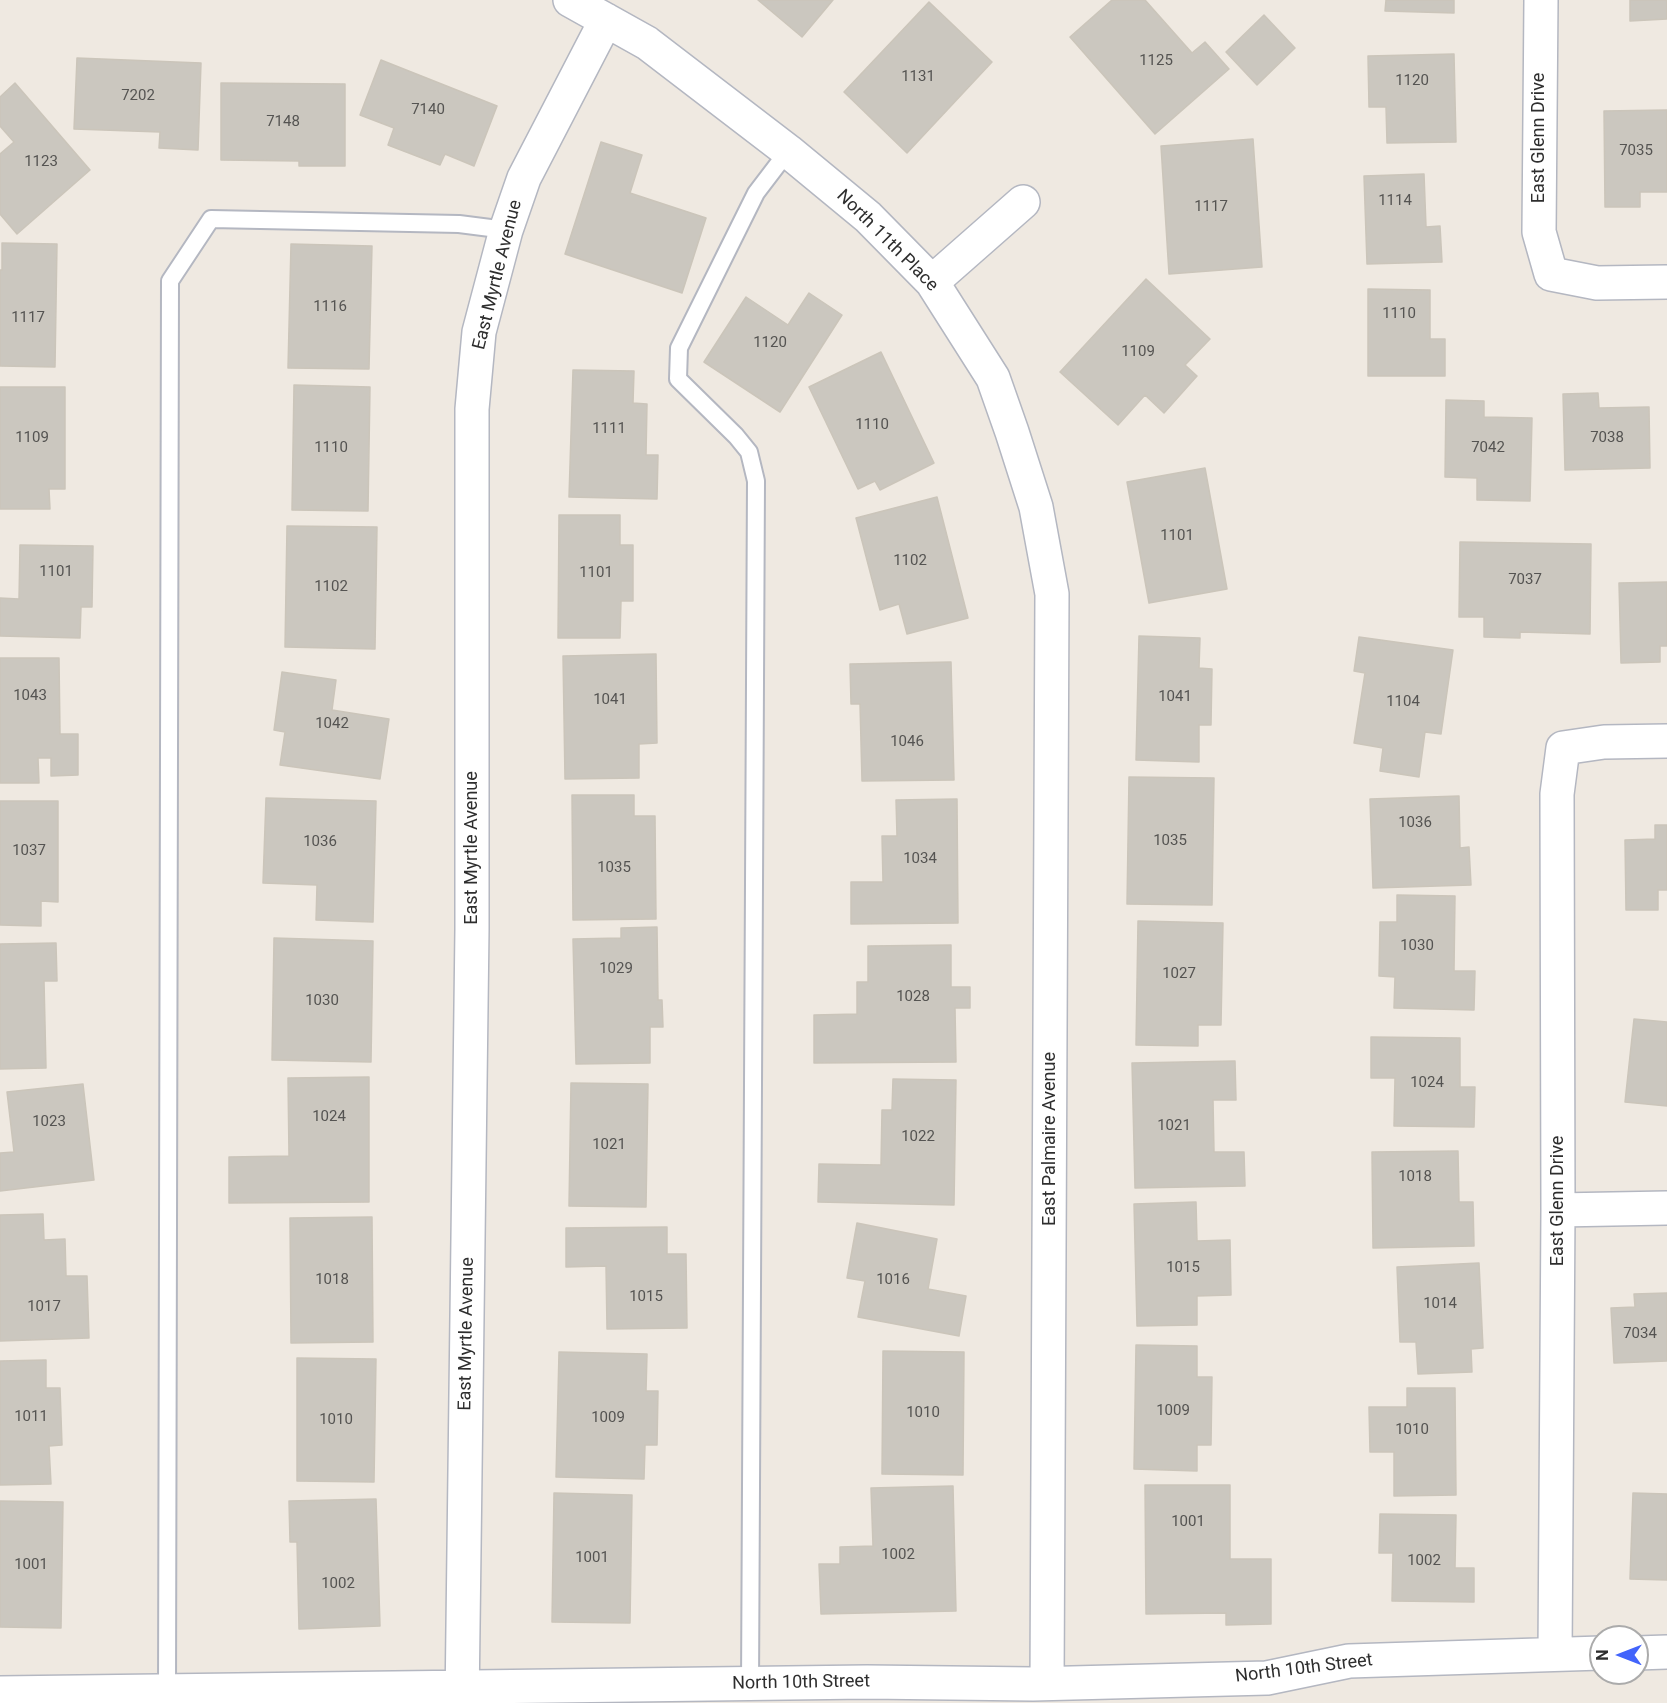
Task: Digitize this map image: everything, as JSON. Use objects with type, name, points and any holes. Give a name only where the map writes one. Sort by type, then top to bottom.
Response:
[{"type":"street","name":"North 11th Place","points":[[570,0],[647,43],[788,151],[868,217],[932,282],[993,378],[1036,507],[1052,594]]},
{"type":"street","name":"East Glenn Drive","points":[[1540,0],[1539,232],[1551,274],[1597,283],[1667,282]]},
{"type":"street","name":"East Myrtle Avenue","points":[[462,1695],[472,929],[472,410],[479,332],[506,230],[524,178],[606,20]]},
{"type":"street","points":[[932,282],[1023,202]]},
{"type":"street","name":"East Palmaire Avenue","points":[[1038,1690],[1052,594]]},
{"type":"street","name":"East Glenn Drive","points":[[1555,1654],[1558,1210],[1557,794],[1563,748],[1604,742],[1667,741]]},
{"type":"street","points":[[1558,1210],[1667,1208]]},
{"type":"street","points":[[1649,1653],[1667,1652]]},
{"type":"street","name":"North 10th Street","points":[[0,1694],[120,1697],[167,1691],[462,1695],[867,1682],[1038,1690],[1267,1678],[1349,1661],[1589,1653]]},
{"type":"lane","points":[[750,1684],[756,481],[749,452],[736,436],[678,379],[679,348],[756,193],[788,151]]},
{"type":"lane","points":[[167,1691],[170,280],[211,219],[459,224],[506,230]]},
{"type":"building","points":[[758,0],[833,0],[802,37]]},
{"type":"building","points":[[1112,0],[1145,0],[1192,53],[1205,42],[1229,69],[1155,134],[1070,37]]},
{"type":"building","points":[[1386,0],[1454,0],[1454,13],[1385,11]]},
{"type":"building","points":[[1630,0],[1667,0],[1667,19],[1630,21]]},
{"type":"building","points":[[929,2],[992,62],[907,153],[844,92]]},
{"type":"building","points":[[1264,15],[1295,48],[1257,85],[1226,52]]},
{"type":"building","points":[[1454,54],[1456,142],[1387,143],[1386,107],[1369,107],[1368,56]]},
{"type":"building","points":[[77,58],[201,63],[198,150],[159,148],[160,132],[74,129]]},
{"type":"building","points":[[381,60],[497,106],[474,166],[445,154],[440,165],[388,145],[394,128],[360,115]]},
{"type":"building","points":[[15,83],[90,170],[17,234],[0,214],[0,154],[14,142],[0,126],[0,97]]},
{"type":"building","points":[[221,83],[345,84],[345,166],[299,166],[299,161],[221,160]]},
{"type":"building","points":[[1667,110],[1667,192],[1640,192],[1640,207],[1605,207],[1604,111]]},
{"type":"building","points":[[1253,139],[1262,267],[1169,274],[1161,146]]},
{"type":"building","points":[[601,142],[642,155],[630,193],[706,218],[682,293],[565,254]]},
{"type":"building","points":[[1424,174],[1426,227],[1440,226],[1442,262],[1367,264],[1364,176]]},
{"type":"building","points":[[2,243],[57,244],[55,367],[0,366]]},
{"type":"building","points":[[291,244],[372,246],[369,369],[288,368]]},
{"type":"building","points":[[1146,279],[1210,339],[1185,365],[1197,376],[1164,413],[1145,395],[1118,425],[1060,372]]},
{"type":"building","points":[[1368,289],[1430,290],[1430,339],[1445,339],[1445,376],[1368,376]]},
{"type":"building","points":[[809,293],[842,315],[780,412],[704,362],[746,297],[788,325]]},
{"type":"building","points":[[881,352],[934,463],[880,490],[875,481],[858,489],[809,387]]},
{"type":"building","points":[[573,370],[634,371],[633,403],[647,404],[646,455],[658,455],[657,499],[569,497]]},
{"type":"building","points":[[294,385],[370,387],[368,511],[292,510]]},
{"type":"building","points":[[0,387],[65,387],[65,489],[49,489],[50,509],[0,509]]},
{"type":"building","points":[[1598,393],[1599,408],[1649,407],[1650,468],[1565,470],[1563,394]]},
{"type":"building","points":[[1446,400],[1484,401],[1484,417],[1532,418],[1530,501],[1477,500],[1477,478],[1445,477]]},
{"type":"building","points":[[1205,468],[1227,589],[1149,603],[1127,482]]},
{"type":"building","points":[[937,497],[968,618],[907,634],[899,604],[880,610],[856,518]]},
{"type":"building","points":[[559,515],[620,515],[620,545],[633,545],[633,601],[621,601],[620,638],[558,638]]},
{"type":"building","points":[[287,526],[377,527],[375,649],[285,647]]},
{"type":"building","points":[[1460,542],[1591,544],[1590,634],[1520,632],[1520,638],[1484,637],[1484,617],[1459,617]]},
{"type":"building","points":[[20,545],[93,546],[92,607],[81,607],[80,638],[0,636],[0,598],[19,599]]},
{"type":"building","points":[[1667,582],[1667,646],[1660,646],[1660,662],[1621,663],[1619,583]]},
{"type":"building","points":[[1139,636],[1200,638],[1199,668],[1212,669],[1211,725],[1199,725],[1199,762],[1136,760]]},
{"type":"building","points":[[1359,637],[1453,650],[1441,734],[1425,732],[1419,777],[1380,771],[1383,748],[1354,743],[1365,673],[1354,671]]},
{"type":"building","points":[[656,654],[657,743],[639,744],[639,778],[565,779],[563,656]]},
{"type":"building","points":[[0,658],[59,658],[60,734],[78,734],[78,775],[51,776],[51,758],[38,758],[39,783],[0,783]]},
{"type":"building","points":[[951,662],[954,780],[862,781],[860,704],[851,704],[850,664]]},
{"type":"building","points":[[282,672],[336,680],[332,710],[389,719],[380,779],[280,765],[285,732],[274,730]]},
{"type":"building","points":[[1129,777],[1214,778],[1212,905],[1127,904]]},
{"type":"building","points":[[572,795],[634,795],[634,816],[655,816],[656,919],[573,920]]},
{"type":"building","points":[[1459,796],[1460,848],[1469,847],[1471,885],[1373,888],[1370,799]]},
{"type":"building","points":[[266,798],[376,801],[373,922],[316,920],[317,885],[263,883]]},
{"type":"building","points":[[957,799],[958,923],[851,924],[851,882],[883,882],[882,836],[897,836],[896,800]]},
{"type":"building","points":[[0,801],[58,801],[58,902],[41,901],[41,926],[0,925]]},
{"type":"building","points":[[1655,825],[1667,825],[1667,890],[1658,890],[1658,910],[1626,910],[1625,840],[1655,839]]},
{"type":"building","points":[[1397,895],[1455,896],[1454,971],[1475,971],[1474,1010],[1394,1008],[1395,977],[1379,976],[1380,922],[1397,922]]},
{"type":"building","points":[[1138,921],[1223,923],[1221,1025],[1198,1025],[1198,1046],[1136,1045]]},
{"type":"building","points":[[657,927],[658,1000],[662,1000],[663,1027],[650,1027],[650,1063],[576,1064],[573,939],[621,938],[621,928]]},
{"type":"building","points":[[274,938],[373,941],[371,1062],[272,1060]]},
{"type":"building","points":[[56,943],[57,981],[44,981],[46,1068],[0,1069],[0,944]]},
{"type":"building","points":[[951,945],[951,987],[970,987],[970,1008],[955,1008],[956,1062],[814,1063],[814,1015],[857,1014],[857,982],[868,982],[868,946]]},
{"type":"building","points":[[1634,1019],[1667,1022],[1667,1106],[1625,1102]]},
{"type":"building","points":[[1371,1037],[1460,1038],[1460,1087],[1475,1087],[1474,1127],[1394,1126],[1395,1078],[1371,1078]]},
{"type":"building","points":[[1235,1061],[1236,1100],[1213,1100],[1214,1152],[1244,1152],[1245,1186],[1135,1188],[1132,1063]]},
{"type":"building","points":[[369,1077],[369,1202],[229,1203],[229,1157],[289,1156],[288,1078]]},
{"type":"building","points":[[893,1079],[956,1080],[954,1205],[818,1202],[819,1164],[881,1165],[882,1110],[892,1110]]},
{"type":"building","points":[[571,1083],[648,1084],[646,1207],[569,1206]]},
{"type":"building","points":[[83,1084],[94,1180],[0,1191],[0,1153],[14,1152],[7,1092]]},
{"type":"building","points":[[1458,1151],[1459,1202],[1473,1202],[1474,1246],[1373,1248],[1372,1152]]},
{"type":"building","points":[[1196,1202],[1197,1241],[1230,1240],[1231,1295],[1197,1296],[1197,1325],[1137,1326],[1134,1204]]},
{"type":"building","points":[[43,1214],[44,1240],[65,1239],[66,1276],[87,1276],[89,1338],[0,1341],[0,1215]]},
{"type":"building","points":[[372,1217],[373,1342],[291,1343],[290,1218]]},
{"type":"building","points":[[857,1223],[937,1239],[928,1289],[966,1296],[959,1336],[858,1317],[865,1281],[847,1278]]},
{"type":"building","points":[[667,1227],[667,1254],[686,1254],[687,1328],[607,1329],[606,1266],[566,1267],[566,1228]]},
{"type":"building","points":[[1479,1263],[1483,1348],[1471,1349],[1472,1372],[1418,1374],[1416,1342],[1400,1342],[1397,1267]]},
{"type":"building","points":[[1667,1293],[1667,1361],[1614,1363],[1611,1308],[1635,1307],[1634,1294]]},
{"type":"building","points":[[1136,1345],[1197,1346],[1197,1377],[1212,1377],[1211,1445],[1197,1445],[1197,1471],[1134,1469]]},
{"type":"building","points":[[883,1351],[964,1352],[963,1475],[882,1474]]},
{"type":"building","points":[[559,1352],[647,1354],[646,1391],[658,1391],[657,1445],[645,1445],[644,1479],[556,1477]]},
{"type":"building","points":[[297,1358],[376,1359],[374,1482],[297,1481]]},
{"type":"building","points":[[46,1360],[46,1388],[60,1388],[62,1445],[49,1446],[51,1484],[0,1485],[0,1361]]},
{"type":"building","points":[[1407,1388],[1455,1388],[1456,1495],[1394,1496],[1394,1452],[1370,1452],[1369,1407],[1407,1407]]},
{"type":"building","points":[[1145,1485],[1230,1485],[1230,1559],[1271,1559],[1271,1624],[1226,1625],[1226,1613],[1146,1614]]},
{"type":"building","points":[[953,1486],[956,1611],[821,1614],[819,1564],[840,1564],[840,1547],[873,1546],[871,1488]]},
{"type":"building","points":[[554,1493],[632,1495],[630,1623],[552,1622]]},
{"type":"building","points":[[1633,1493],[1667,1494],[1667,1580],[1630,1579]]},
{"type":"building","points":[[376,1499],[380,1626],[299,1629],[297,1542],[290,1542],[289,1501]]},
{"type":"building","points":[[0,1501],[63,1502],[61,1628],[0,1627]]},
{"type":"building","points":[[1380,1514],[1456,1515],[1455,1568],[1474,1568],[1474,1602],[1392,1601],[1393,1553],[1379,1553]]}]
